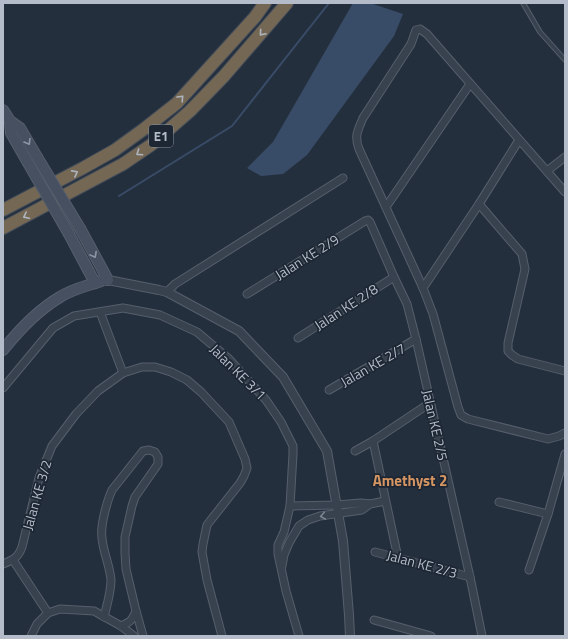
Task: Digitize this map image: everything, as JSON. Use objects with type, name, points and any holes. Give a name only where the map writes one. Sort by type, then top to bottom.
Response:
[{"type":"highway","name":"E1","points":[[3,210],[115,150],[177,103],[255,17],[265,3]]},
{"type":"highway","name":"E1","points":[[3,228],[122,164],[151,145],[190,111],[224,76],[287,3]]},
{"type":"main road","points":[[3,110],[11,133],[69,234],[101,282]]},
{"type":"main road","points":[[6,122],[20,128],[80,230],[101,282]]},
{"type":"main road","points":[[3,350],[30,320],[60,296],[101,282]]},
{"type":"street","points":[[565,192],[427,34],[420,29],[416,30],[411,44],[363,118],[356,139],[359,149],[423,288],[433,314],[461,415],[468,419],[548,439],[565,433]]},
{"type":"street","points":[[386,208],[470,84]]},
{"type":"street","points":[[423,288],[479,204],[519,140]]},
{"type":"street","points":[[547,171],[565,157]]},
{"type":"street","points":[[167,292],[175,284],[343,178]]},
{"type":"street","points":[[479,204],[522,254],[524,262],[525,270],[508,343],[508,350],[512,356],[518,359],[565,371]]},
{"type":"street","name":"Jalan KE 2/5","points":[[368,220],[407,304],[470,577],[482,636]]},
{"type":"street","name":"Jalan KE 2/9","points":[[248,294],[368,220]]},
{"type":"street","name":"Jalan KE 2/8","points":[[298,338],[394,277]]},
{"type":"street","points":[[101,282],[167,292],[239,331],[283,377],[327,451],[344,548],[350,636]]},
{"type":"street","name":"Jalan KE 3/1","points":[[3,388],[53,328],[74,316],[123,308],[160,315],[197,332],[229,359],[266,400],[281,422],[293,446],[294,454],[290,506],[284,532],[278,545],[278,554],[288,598],[299,636]]},
{"type":"street","points":[[100,312],[123,373]]},
{"type":"street","name":"Jalan KE 2/7","points":[[329,390],[416,339]]},
{"type":"street","name":"Jalan KE 3/2","points":[[14,560],[22,547],[39,478],[52,446],[76,414],[98,391],[123,373],[142,367],[155,368],[171,372],[187,380],[201,392],[229,422],[245,459],[247,468],[240,483],[207,525],[203,544],[202,552],[207,580],[222,636]]},
{"type":"street","points":[[355,451],[373,441],[430,402]]},
{"type":"street","points":[[373,441],[398,558]]},
{"type":"street","points":[[104,617],[111,588],[111,579],[102,538],[102,529],[110,496],[112,490],[143,451],[149,450],[155,452],[158,457],[158,464],[135,497],[126,537],[125,553],[126,569],[136,612],[144,636]]},
{"type":"street","points":[[529,570],[548,514],[565,454]]},
{"type":"street","points":[[290,506],[361,503],[370,504],[385,501]]},
{"type":"street","points":[[499,502],[548,514]]},
{"type":"street","points":[[282,570],[284,555],[299,526],[308,520],[320,516],[362,510],[370,504]]},
{"type":"street","name":"Jalan KE 2/3","points":[[375,552],[470,577]]},
{"type":"street","points":[[3,564],[14,560],[48,613]]},
{"type":"street","points":[[31,636],[37,624],[48,613],[60,609],[94,611],[121,626],[134,636]]},
{"type":"street","points":[[121,626],[132,620],[136,612]]},
{"type":"street","points":[[374,620],[431,636]]},
{"type":"lane","points":[[523,3],[540,32],[565,60]]},
{"type":"water","points":[[353,3],[370,3],[403,14],[394,36],[307,155],[283,174],[261,176],[247,168],[273,142]]},
{"type":"waterway","points":[[119,196],[232,126],[329,3]]},
{"type":"district","name":"Amethyst 2","points":[[410,481]]}]
